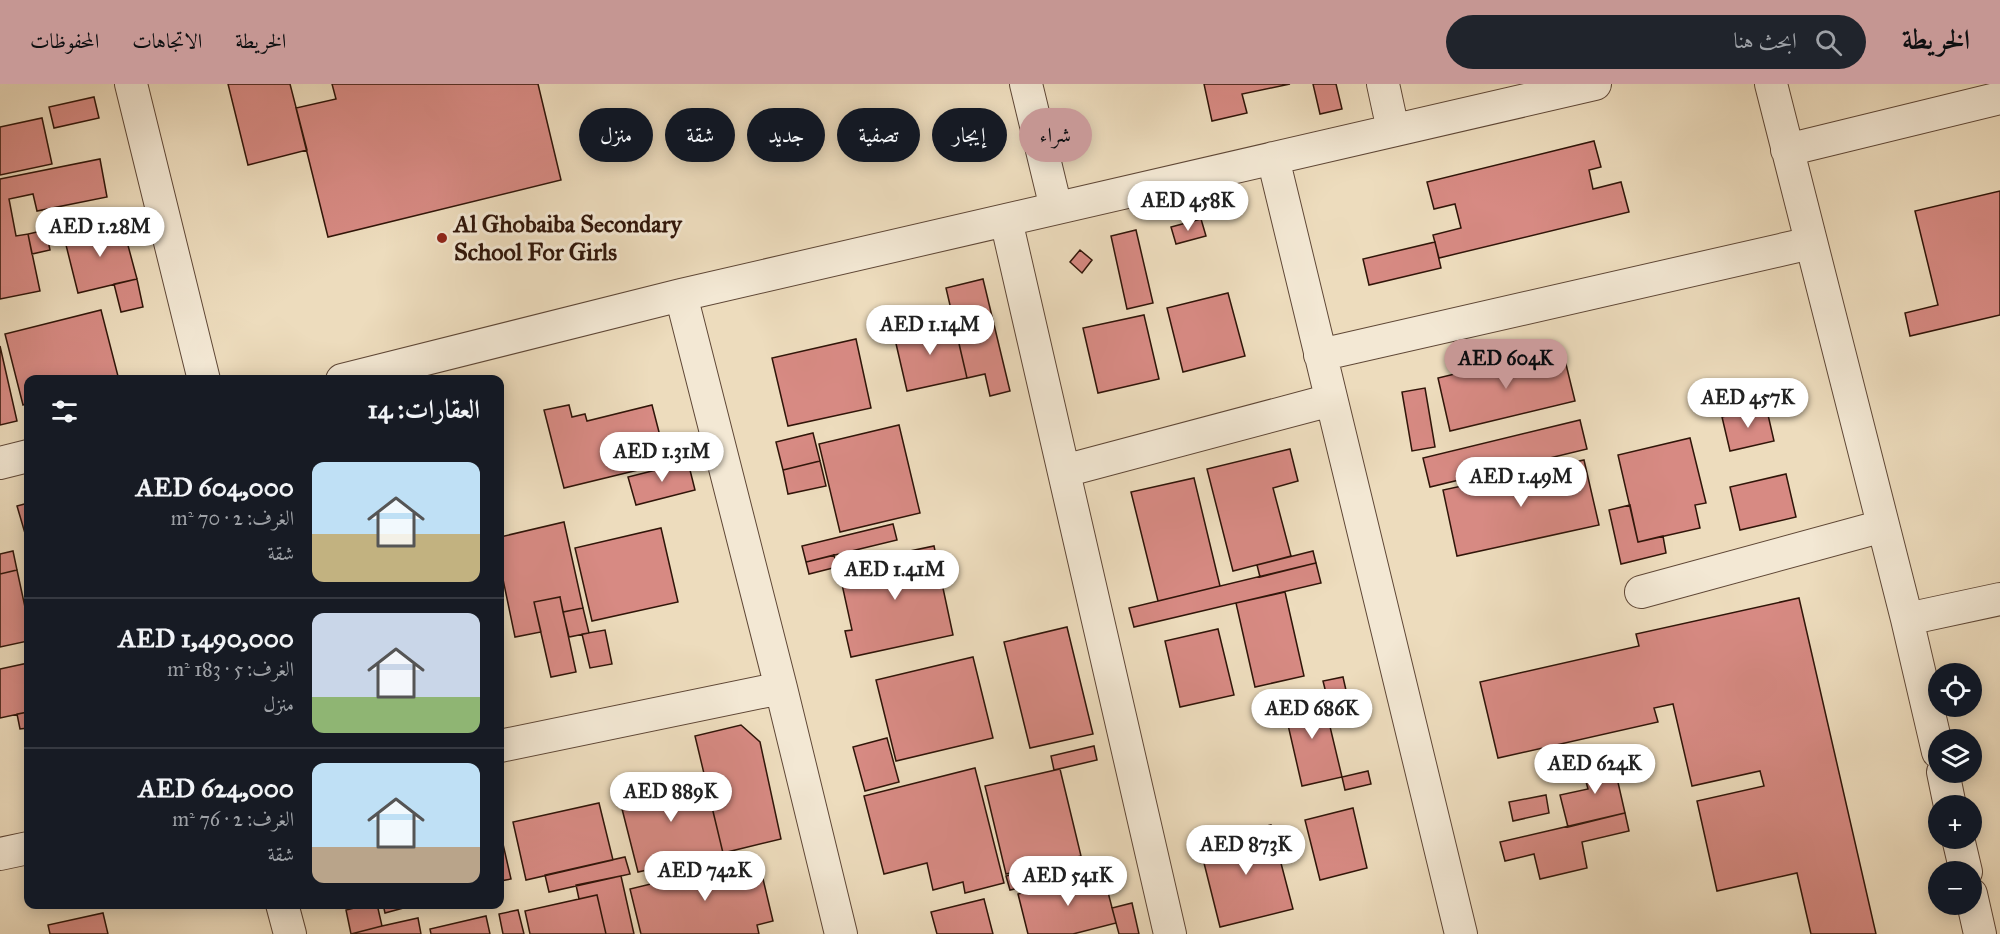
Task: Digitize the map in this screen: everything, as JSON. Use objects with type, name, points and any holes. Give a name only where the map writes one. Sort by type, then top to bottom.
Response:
[{"type":"street","points":[[131,84],[203,375]]},
{"type":"street","points":[[1026,84],[1056,208]]},
{"type":"street","points":[[1383,84],[1394,130]]},
{"type":"street","points":[[369,375],[681,295],[1595,84]]},
{"type":"street","points":[[1771,84],[1907,619],[1933,729]]},
{"type":"street","points":[[1787,150],[2000,98]]},
{"type":"street","points":[[1273,158],[1461,934]]},
{"type":"street","points":[[1006,220],[1170,934]]},
{"type":"street","points":[[1320,355],[1811,243]]},
{"type":"street","points":[[681,295],[841,934]]},
{"type":"street","points":[[1064,471],[1330,400]]},
{"type":"street","points":[[0,463],[24,457]]},
{"type":"street","points":[[1641,592],[1883,526]]},
{"type":"street","points":[[1907,619],[2000,599]]},
{"type":"street","points":[[504,745],[781,687]]},
{"type":"street","points":[[0,854],[24,849]]},
{"type":"street","points":[[283,909],[290,934]]},
{"type":"street","points":[[1976,915],[1980,934]]},
{"type":"building","points":[[228,84],[290,84],[307,150],[248,165]]},
{"type":"building","points":[[332,84],[538,84],[561,180],[328,237],[296,108],[336,99]]},
{"type":"building","points":[[1204,84],[1290,84],[1242,94],[1247,113],[1212,121]]},
{"type":"building","points":[[1313,84],[1336,84],[1342,109],[1320,114]]},
{"type":"building","points":[[94,97],[99,118],[54,128],[49,107]]},
{"type":"building","points":[[42,118],[52,164],[0,175],[0,127]]},
{"type":"building","points":[[1594,141],[1601,167],[1589,170],[1593,189],[1621,182],[1629,212],[1439,258],[1433,235],[1461,228],[1455,204],[1434,209],[1427,182]]},
{"type":"building","points":[[100,159],[107,197],[37,211],[33,194],[9,199],[16,236],[28,234],[40,291],[0,299],[0,179]]},
{"type":"building","points":[[2000,191],[2000,315],[1910,336],[1905,313],[1938,305],[1915,211]]},
{"type":"building","points":[[1201,219],[1206,236],[1176,244],[1171,227]]},
{"type":"building","points":[[122,223],[137,279],[78,293],[64,237]]},
{"type":"building","points":[[46,230],[50,250],[32,254],[28,234]]},
{"type":"building","points":[[1136,230],[1153,303],[1127,309],[1111,236]]},
{"type":"building","points":[[1435,242],[1441,268],[1369,285],[1363,259]]},
{"type":"building","points":[[1080,250],[1092,260],[1082,273],[1070,262]]},
{"type":"building","points":[[137,279],[143,307],[121,312],[114,284]]},
{"type":"building","points":[[983,279],[1010,391],[990,396],[985,374],[967,378],[946,288]]},
{"type":"building","points":[[1228,293],[1245,356],[1183,372],[1167,308]]},
{"type":"building","points":[[101,310],[118,375],[24,375],[23,405],[5,334]]},
{"type":"building","points":[[1144,315],[1159,379],[1098,393],[1083,328]]},
{"type":"building","points":[[954,322],[967,378],[907,391],[894,335]]},
{"type":"building","points":[[856,339],[871,408],[788,426],[772,358]]},
{"type":"building","points":[[0,346],[17,421],[0,425]]},
{"type":"building","points":[[1562,348],[1575,401],[1450,431],[1438,378]]},
{"type":"building","points":[[1425,388],[1435,447],[1412,451],[1402,392]]},
{"type":"building","points":[[569,405],[572,417],[585,414],[587,421],[652,405],[667,463],[564,488],[544,410]]},
{"type":"building","points":[[1766,406],[1774,441],[1730,451],[1722,417]]},
{"type":"building","points":[[1580,420],[1587,449],[1430,487],[1423,458]]},
{"type":"building","points":[[899,425],[920,513],[840,532],[819,444]]},
{"type":"building","points":[[813,433],[820,461],[783,470],[776,442]]},
{"type":"building","points":[[1690,438],[1706,503],[1695,505],[1700,528],[1638,542],[1618,455]]},
{"type":"building","points":[[1290,449],[1298,481],[1273,488],[1291,556],[1233,571],[1207,469]]},
{"type":"building","points":[[1584,460],[1599,525],[1457,556],[1443,490]]},
{"type":"building","points":[[820,461],[826,486],[788,494],[783,470]]},
{"type":"building","points":[[688,462],[695,490],[636,505],[628,477]]},
{"type":"building","points":[[1786,474],[1796,517],[1740,530],[1730,487]]},
{"type":"building","points":[[1194,478],[1220,586],[1158,601],[1131,492]]},
{"type":"building","points":[[24,504],[24,530],[17,506]]},
{"type":"building","points":[[1630,505],[1638,542],[1663,536],[1666,553],[1621,564],[1609,510]]},
{"type":"building","points":[[564,522],[583,608],[563,612],[560,597],[534,602],[541,632],[515,637],[504,584],[504,536]]},
{"type":"building","points":[[893,524],[897,540],[806,562],[802,546]]},
{"type":"building","points":[[661,528],[678,602],[592,621],[575,548]]},
{"type":"building","points":[[934,546],[953,635],[851,657],[845,631],[852,630],[838,566]]},
{"type":"building","points":[[13,551],[17,570],[0,574],[0,554]]},
{"type":"building","points":[[1313,551],[1316,563],[1260,577],[1257,565]]},
{"type":"building","points":[[834,555],[837,567],[809,574],[806,562]]},
{"type":"building","points":[[1316,563],[1321,583],[1134,627],[1129,608]]},
{"type":"building","points":[[17,570],[24,602],[24,642],[0,647],[0,574]]},
{"type":"building","points":[[1285,592],[1304,676],[1255,687],[1236,603]]},
{"type":"building","points":[[560,597],[576,672],[551,677],[534,602]]},
{"type":"building","points":[[1799,598],[1876,934],[1811,934],[1797,873],[1717,891],[1697,801],[1764,786],[1760,771],[1692,786],[1673,704],[1654,708],[1658,722],[1498,758],[1480,682],[1639,646],[1636,634]]},
{"type":"building","points":[[583,608],[589,633],[569,637],[563,612]]},
{"type":"building","points":[[1067,627],[1093,734],[1030,748],[1004,642]]},
{"type":"building","points":[[1218,629],[1234,695],[1180,707],[1165,641]]},
{"type":"building","points":[[605,630],[612,664],[590,668],[582,634]]},
{"type":"building","points":[[973,657],[993,738],[896,761],[876,680]]},
{"type":"building","points":[[24,664],[24,713],[0,718],[0,669]]},
{"type":"building","points":[[1343,677],[1350,708],[1331,713],[1323,681]]},
{"type":"building","points":[[1322,693],[1342,777],[1302,786],[1283,703]]},
{"type":"building","points":[[24,713],[24,728],[20,729],[17,714]]},
{"type":"building","points":[[741,725],[760,742],[781,839],[723,853],[695,736]]},
{"type":"building","points":[[887,738],[899,782],[865,791],[853,747]]},
{"type":"building","points":[[1094,746],[1097,760],[1054,770],[1051,756]]},
{"type":"building","points":[[1612,756],[1625,813],[1568,827],[1560,795],[1588,789],[1581,763]]},
{"type":"building","points":[[975,768],[1004,883],[965,893],[963,882],[933,890],[927,863],[884,874],[864,796]]},
{"type":"building","points":[[1060,769],[1081,856],[1006,874],[985,786]]},
{"type":"building","points":[[1368,771],[1371,784],[1345,790],[1342,777]]},
{"type":"building","points":[[704,774],[723,853],[638,872],[618,793]]},
{"type":"building","points":[[1546,795],[1549,813],[1513,821],[1509,802]]},
{"type":"building","points":[[599,803],[613,860],[526,880],[513,822]]},
{"type":"building","points":[[1353,808],[1367,868],[1320,880],[1305,820]]},
{"type":"building","points":[[1625,813],[1629,831],[1582,842],[1587,868],[1540,879],[1534,854],[1505,861],[1500,842]]},
{"type":"building","points":[[1271,825],[1293,909],[1220,927],[1199,843]]},
{"type":"building","points":[[504,848],[511,879],[504,880]]},
{"type":"building","points":[[625,857],[630,874],[549,892],[545,875]]},
{"type":"building","points":[[758,858],[773,921],[757,925],[759,934],[641,934],[630,889]]},
{"type":"building","points":[[1039,868],[1042,883],[1010,890],[1006,876]]},
{"type":"building","points":[[1103,873],[1116,923],[1073,934],[1028,934],[1018,894]]},
{"type":"building","points":[[621,876],[634,934],[606,934],[597,895],[579,899],[576,885]]},
{"type":"building","points":[[597,895],[606,934],[530,934],[525,911]]},
{"type":"building","points":[[984,899],[993,934],[937,934],[931,912]]},
{"type":"building","points":[[1132,903],[1139,934],[1119,934],[1112,908]]},
{"type":"building","points":[[378,909],[382,926],[351,934],[346,910]]},
{"type":"building","points":[[384,909],[400,909],[385,913]]},
{"type":"building","points":[[518,910],[524,934],[503,934],[499,914]]},
{"type":"building","points":[[103,913],[108,934],[50,934],[48,925]]},
{"type":"building","points":[[486,916],[490,934],[431,934],[430,929]]},
{"type":"building","points":[[418,918],[421,934],[351,934],[382,926]]},
{"type":"place","name":"Al Ghobaiba Secondary School For Girls","points":[[442,238]]}]
